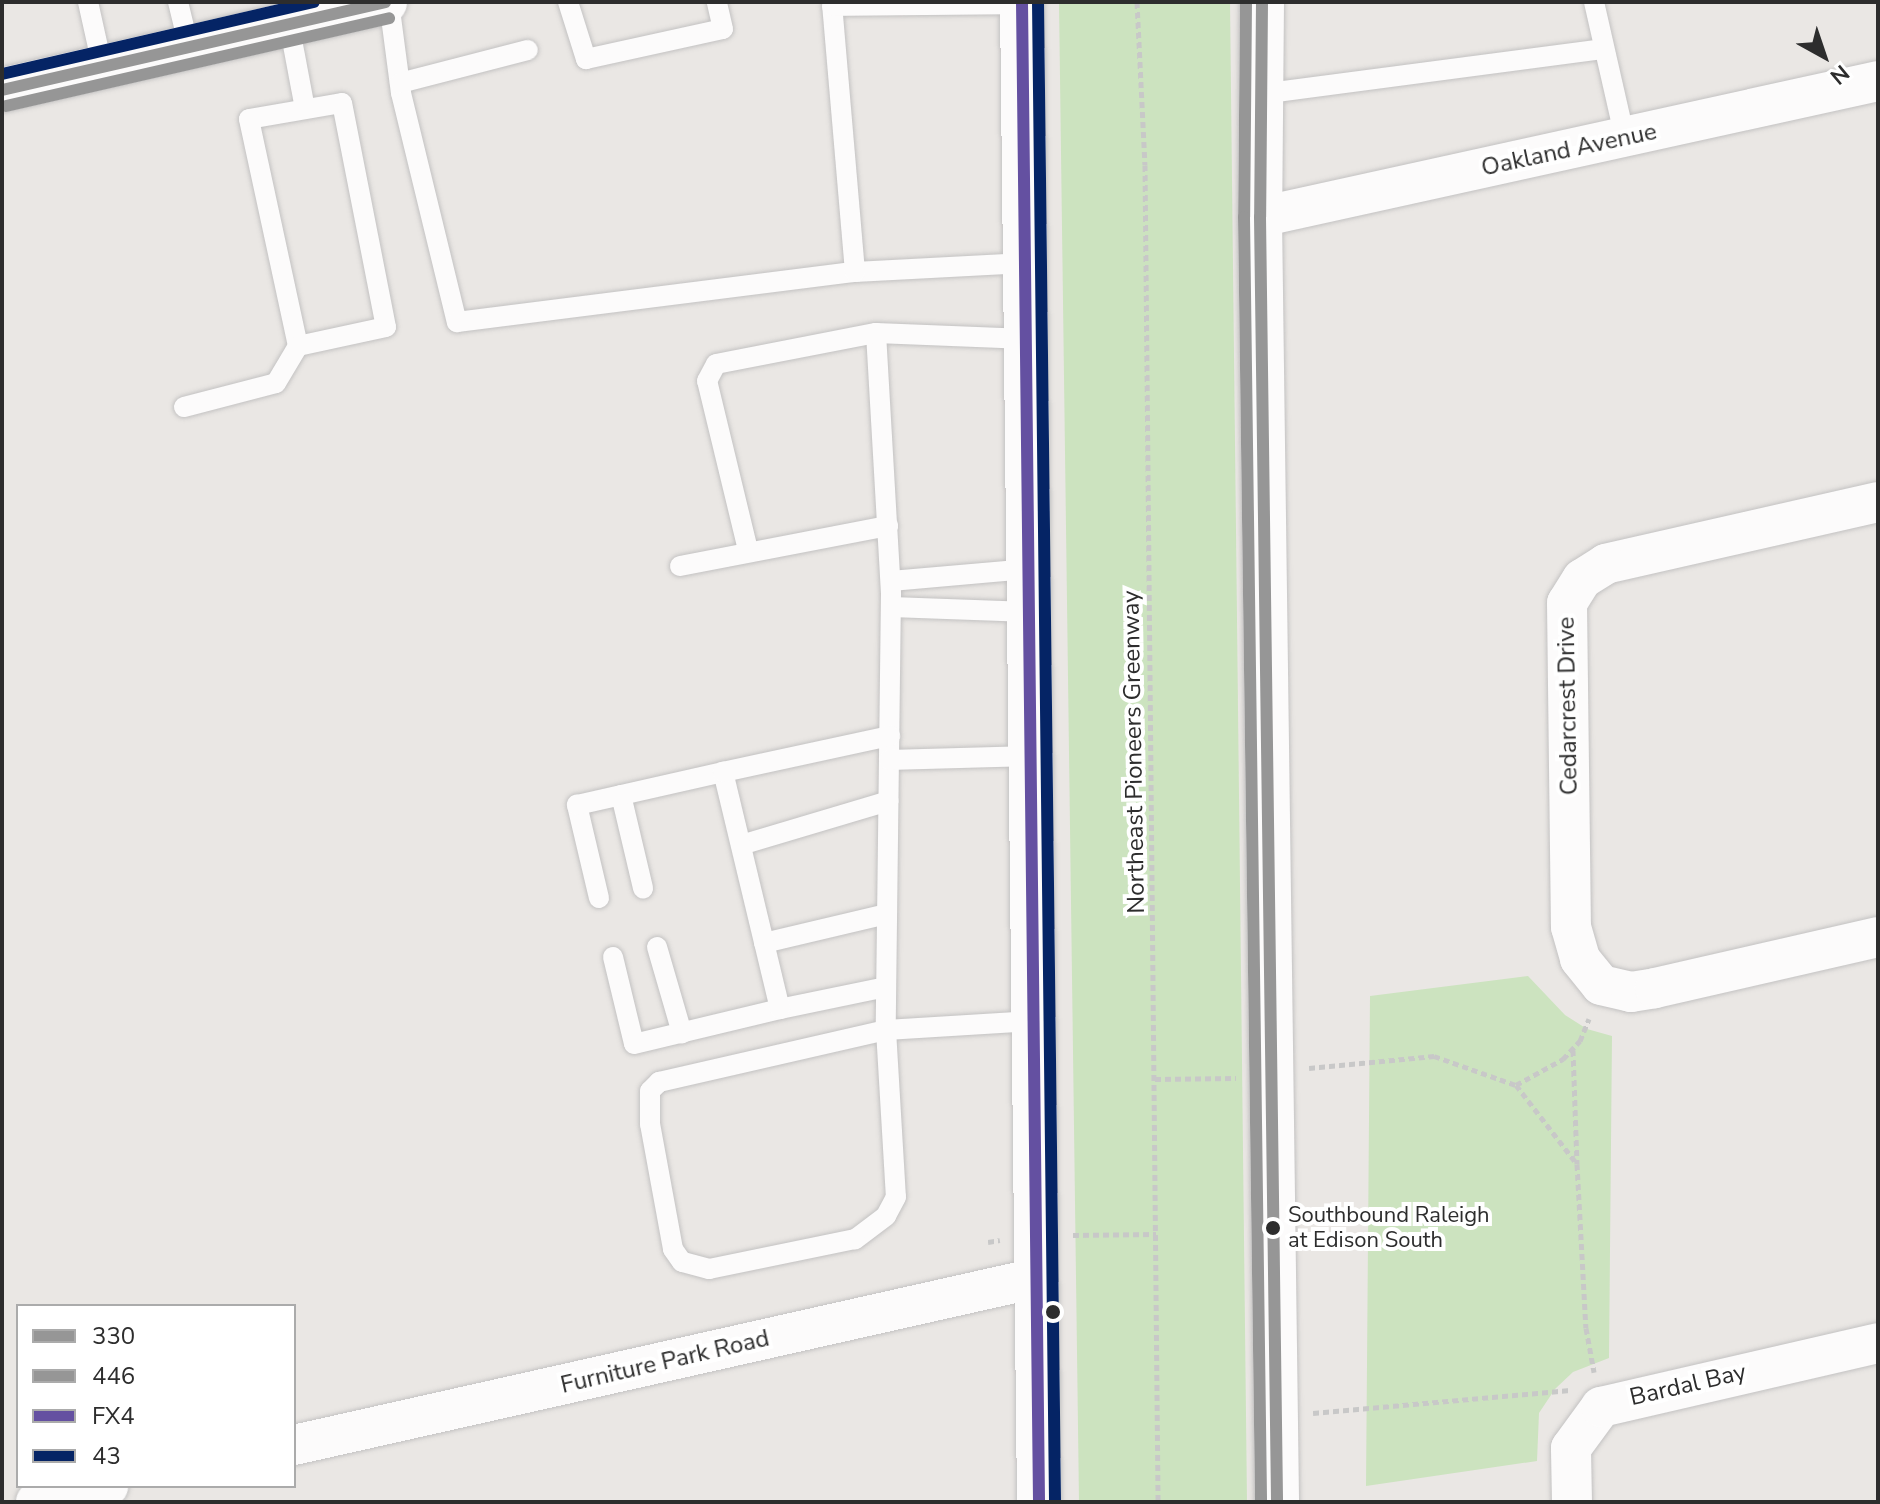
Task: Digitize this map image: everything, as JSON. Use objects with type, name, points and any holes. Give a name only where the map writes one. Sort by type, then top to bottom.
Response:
[{"type":"street","points":[[2,90],[387,2]]},
{"type":"street","points":[[1262,2],[1260,217],[1264,1076],[1277,1502]]},
{"type":"street","points":[[1022,3],[1030,612],[1033,1235],[1039,1502]]},
{"type":"street","name":"Oakland Avenue","points":[[1260,217],[1878,81]]},
{"type":"street","name":"Cedarcrest Drive","points":[[1601,985],[1580,959],[1571,927],[1567,603],[1582,579],[1606,564],[1878,502]]},
{"type":"street","points":[[1601,985],[1631,992],[1655,988],[1878,937]]},
{"type":"street","name":"Furniture Park Road","points":[[296,1445],[1036,1278]]},
{"type":"street","name":"Bardal Bay","points":[[1572,1502],[1571,1448],[1593,1397],[1878,1343]]},
{"type":"street","points":[[36,1502],[99,1488]]},
{"type":"lane","points":[[88,2],[102,65]]},
{"type":"lane","points":[[178,2],[189,47]]},
{"type":"lane","points":[[387,2],[400,83],[457,322],[855,272],[1025,263]]},
{"type":"lane","points":[[568,2],[586,59],[723,29],[717,2]]},
{"type":"lane","points":[[1594,2],[1625,139]]},
{"type":"lane","points":[[855,272],[832,6],[1022,3]]},
{"type":"lane","points":[[289,24],[305,109]]},
{"type":"lane","points":[[1261,94],[1604,49]]},
{"type":"lane","points":[[400,83],[528,50]]},
{"type":"lane","points":[[184,407],[276,383],[298,346],[249,119],[342,103],[386,327],[298,346]]},
{"type":"lane","points":[[748,550],[707,381],[709,372],[731,361],[876,333],[1027,339]]},
{"type":"lane","points":[[876,333],[891,581],[886,1030],[898,1177],[896,1197],[886,1216],[855,1239],[709,1269],[682,1262],[673,1249],[650,1124],[650,1091],[671,1075],[886,1030],[1033,1021]]},
{"type":"lane","points":[[680,566],[748,550],[888,526]]},
{"type":"lane","points":[[891,581],[1029,569]]},
{"type":"lane","points":[[891,607],[1030,612]]},
{"type":"lane","points":[[599,898],[577,805],[890,736]]},
{"type":"lane","points":[[889,760],[1031,756]]},
{"type":"lane","points":[[723,772],[780,1009]]},
{"type":"lane","points":[[621,795],[643,888]]},
{"type":"lane","points":[[741,845],[889,801]]},
{"type":"lane","points":[[764,943],[887,914]]},
{"type":"lane","points":[[657,947],[682,1033]]},
{"type":"lane","points":[[613,957],[634,1044],[886,987]]},
{"type":"path","name":"Northeast Pioneers Greenway","points":[[1137,2],[1145,165],[1158,1502]]},
{"type":"path","points":[[1516,1085],[1573,1050],[1601,985]]},
{"type":"path","points":[[1276,1417],[1593,1397],[1594,1370],[1586,1328],[1577,1164],[1577,1067],[1573,1050]]},
{"type":"path","points":[[1155,1079],[1264,1076],[1434,1056],[1516,1085],[1577,1164]]},
{"type":"path","points":[[1033,1235],[1156,1234]]},
{"type":"green space","points":[[1059,2],[1230,2],[1247,1502],[1079,1502]]},
{"type":"green space","points":[[1528,976],[1565,1015],[1587,1029],[1612,1036],[1609,1358],[1573,1372],[1555,1389],[1539,1413],[1537,1461],[1366,1486],[1370,996]]},
{"type":"transit line","name":"43","points":[[2,74],[314,2]]},
{"type":"transit line","name":"330","points":[[2,90],[385,2]]},
{"type":"transit line","name":"FX4","points":[[1022,2],[1039,1502]]},
{"type":"transit line","name":"43","points":[[1038,2],[1055,1502]]},
{"type":"transit line","name":"446","points":[[1246,2],[1244,217],[1261,1502]]},
{"type":"transit line","name":"330","points":[[1262,2],[1260,217],[1277,1502]]},
{"type":"transit line","name":"446","points":[[6,106],[389,18]]},
{"type":"place","name":"Southbound Raleigh at Edison South","points":[[1273,1228]]}]
